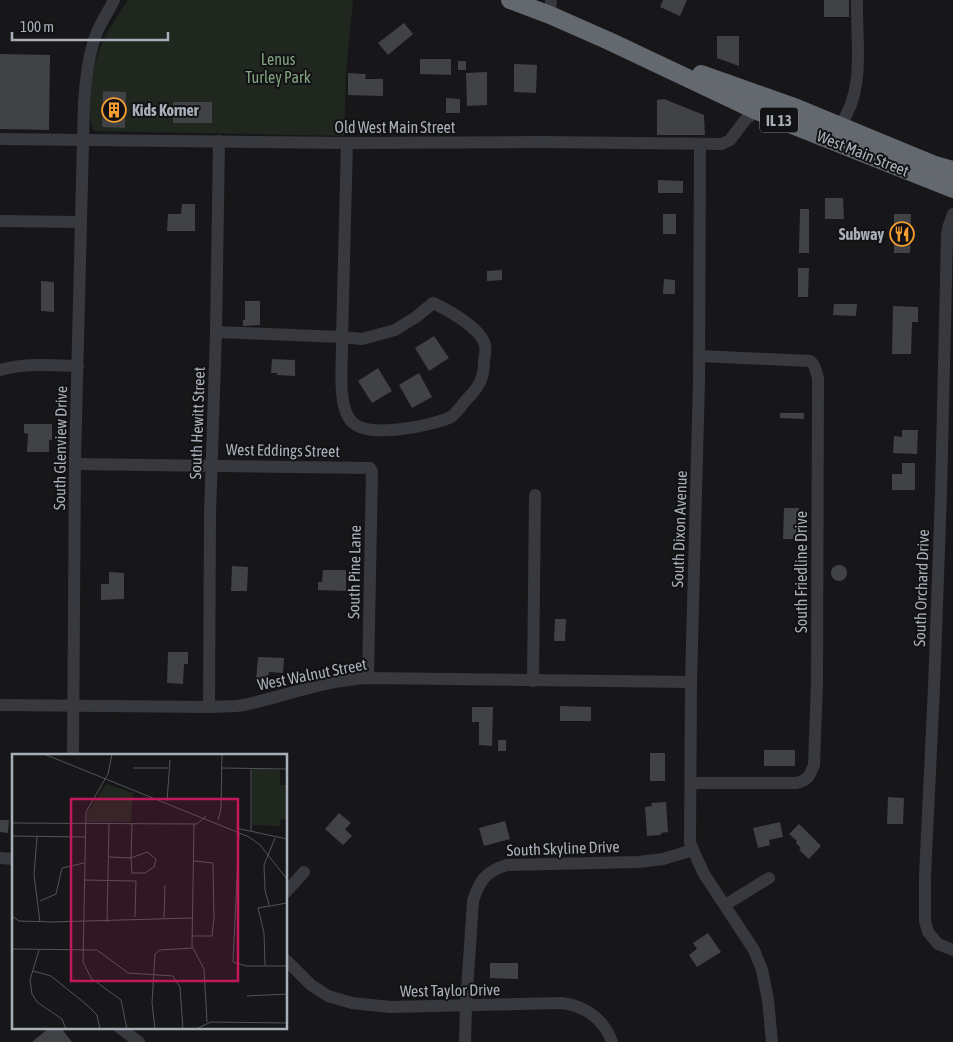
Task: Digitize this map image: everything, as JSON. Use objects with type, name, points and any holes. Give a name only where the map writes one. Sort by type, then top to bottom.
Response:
[{"type":"highway","name":"West Main Street","points":[[510,0],[551,8],[609,41],[757,111],[953,189]]},
{"type":"highway","name":"West Main Street","points":[[609,41],[772,99],[935,165],[953,170]]},
{"type":"street","name":"South Glenview Drive","points":[[73,754],[80,222],[86,75],[91,50],[98,31],[114,0]]},
{"type":"street","points":[[840,125],[847,115],[855,88],[858,61],[856,0]]},
{"type":"street","name":"Old West Main Street","points":[[0,139],[347,143],[540,142],[722,144],[730,140],[746,119],[772,99]]},
{"type":"street","name":"South Hewitt Street","points":[[209,707],[219,141]]},
{"type":"street","points":[[216,332],[342,337],[362,338],[394,330],[416,317],[433,303],[453,313],[474,329],[485,344],[484,374],[476,389],[452,416],[422,426],[370,431],[352,422],[344,410],[342,337],[347,143]]},
{"type":"street","name":"South Dixon Avenue","points":[[700,144],[699,356],[690,843],[704,874],[754,950],[762,970],[768,1000],[772,1042]]},
{"type":"street","name":"South Orchard Drive","points":[[953,214],[947,236],[941,494],[925,921],[928,932],[938,944],[953,950]]},
{"type":"street","points":[[0,221],[80,222]]},
{"type":"street","name":"South Friedline Drive","points":[[692,782],[725,784],[796,783],[805,781],[810,776],[814,765],[817,682],[818,378],[814,365],[810,361],[699,356]]},
{"type":"street","points":[[0,370],[9,367],[38,365],[78,366]]},
{"type":"street","name":"West Eddings Street","points":[[76,464],[370,468]]},
{"type":"street","name":"South Pine Lane","points":[[368,678],[372,471],[370,468]]},
{"type":"street","points":[[533,682],[535,495]]},
{"type":"street","name":"West Walnut Street","points":[[0,706],[209,707],[242,705],[304,689],[368,678],[533,682],[692,682]]},
{"type":"street","name":"South Skyline Drive","points":[[466,1042],[466,1005],[473,901],[478,884],[490,872],[507,865],[663,860],[693,850]]},
{"type":"street","points":[[288,890],[304,872]]},
{"type":"street","points":[[725,906],[769,878]]},
{"type":"street","name":"West Taylor Drive","points":[[288,962],[311,985],[328,996],[352,1002],[390,1007],[562,1003],[574,1005],[594,1016],[609,1034],[612,1042]]},
{"type":"street","points":[[123,1030],[139,1042]]},
{"type":"green space","name":"Lenus Turley Park","points":[[128,0],[353,0],[346,73],[344,136],[94,131],[90,113],[90,101],[96,59],[112,24]]},
{"type":"building","points":[[663,0],[687,0],[680,16],[660,7]]},
{"type":"building","points":[[824,0],[849,0],[849,17],[824,17]]},
{"type":"building","points":[[404,23],[413,34],[388,55],[378,43]]},
{"type":"building","points":[[717,36],[739,36],[739,66],[717,58]]},
{"type":"building","points":[[0,54],[50,55],[49,130],[0,129]]},
{"type":"building","points":[[420,59],[451,59],[451,75],[420,74]]},
{"type":"building","points":[[458,61],[466,61],[466,70],[458,70]]},
{"type":"building","points":[[514,64],[537,65],[536,93],[514,92]]},
{"type":"building","points":[[487,72],[487,105],[467,106],[466,73]]},
{"type":"building","points":[[348,73],[366,74],[365,79],[383,79],[383,96],[348,95]]},
{"type":"building","name":"Kids Korner","points":[[103,91],[126,92],[125,128],[102,127]]},
{"type":"building","points":[[446,98],[460,99],[460,113],[446,113]]},
{"type":"building","points":[[664,99],[704,115],[705,135],[657,135],[657,100]]},
{"type":"building","points":[[173,102],[212,102],[212,123],[173,123]]},
{"type":"building","points":[[150,106],[161,106],[161,117],[150,117]]},
{"type":"building","points":[[658,180],[683,181],[683,193],[658,193]]},
{"type":"building","points":[[825,198],[843,198],[844,219],[825,219]]},
{"type":"building","points":[[182,204],[195,204],[195,231],[167,231],[168,214],[181,214]]},
{"type":"building","points":[[800,209],[809,209],[809,253],[799,253]]},
{"type":"building","points":[[663,214],[676,214],[676,234],[663,234]]},
{"type":"building","name":"Subway","points":[[894,214],[911,214],[910,253],[894,253]]},
{"type":"building","points":[[798,268],[809,268],[808,297],[798,297]]},
{"type":"building","points":[[502,270],[502,280],[487,281],[487,271]]},
{"type":"building","points":[[664,279],[675,280],[675,294],[663,294]]},
{"type":"building","points":[[41,281],[54,282],[54,312],[41,311]]},
{"type":"building","points":[[245,301],[260,301],[260,325],[243,326],[243,320],[245,320]]},
{"type":"building","points":[[834,304],[857,304],[856,316],[833,315]]},
{"type":"building","points":[[893,306],[918,307],[918,322],[912,322],[911,354],[892,354]]},
{"type":"building","points":[[434,336],[449,358],[429,371],[415,348]]},
{"type":"building","points":[[272,359],[295,360],[295,376],[271,373]]},
{"type":"building","points":[[378,368],[392,391],[372,403],[358,381]]},
{"type":"building","points":[[419,373],[432,397],[412,408],[399,385]]},
{"type":"building","points":[[780,413],[804,413],[804,419],[780,418]]},
{"type":"building","points":[[24,424],[52,424],[52,440],[49,440],[49,452],[27,452],[28,434],[24,433]]},
{"type":"building","points":[[902,430],[918,430],[917,454],[893,453],[894,436],[902,437]]},
{"type":"building","points":[[902,463],[915,463],[915,490],[892,490],[892,474],[902,474]]},
{"type":"building","points":[[784,508],[799,508],[799,539],[783,539]]},
{"type":"building","points":[[839,565],[845,567],[847,573],[845,579],[839,581],[833,579],[831,573],[833,567]]},
{"type":"building","points":[[232,566],[248,567],[247,591],[231,591]]},
{"type":"building","points":[[323,570],[346,570],[346,591],[318,590],[318,582],[322,582]]},
{"type":"building","points":[[109,572],[124,573],[124,599],[101,600],[101,584],[109,584]]},
{"type":"building","points":[[555,619],[566,619],[565,641],[554,641]]},
{"type":"building","points":[[168,652],[188,652],[188,664],[184,664],[183,684],[167,683]]},
{"type":"building","points":[[258,657],[284,658],[283,673],[269,672],[268,681],[256,681]]},
{"type":"building","points":[[560,706],[591,707],[591,721],[560,721]]},
{"type":"building","points":[[472,707],[493,707],[492,746],[479,745],[479,722],[472,722]]},
{"type":"building","points":[[498,740],[506,740],[506,751],[498,751]]},
{"type":"building","points":[[764,750],[795,750],[795,766],[764,766]]},
{"type":"building","points":[[650,753],[665,753],[665,781],[650,781]]},
{"type":"building","points":[[888,797],[904,798],[903,824],[887,824]]},
{"type":"building","points":[[666,802],[668,832],[661,833],[661,835],[647,836],[645,807],[652,806],[651,803]]},
{"type":"building","points":[[339,813],[351,823],[345,829],[352,836],[343,845],[325,829]]},
{"type":"building","points":[[0,820],[9,820],[8,833],[0,832]]},
{"type":"building","points":[[505,821],[510,839],[484,846],[479,828]]},
{"type":"building","points":[[780,822],[783,837],[769,840],[770,845],[758,848],[753,828]]},
{"type":"building","points":[[799,824],[821,846],[809,859],[799,850],[801,848],[796,843],[797,841],[789,834]]},
{"type":"building","points":[[708,933],[721,952],[697,967],[689,955],[697,949],[693,943]]},
{"type":"building","points":[[490,963],[518,963],[518,979],[490,978]]},
{"type":"building","points":[[47,1030],[63,1030],[72,1042],[32,1042]]},
{"type":"place","name":"Kids Korner","points":[[114,110]]},
{"type":"place","name":"Subway","points":[[902,234]]}]
